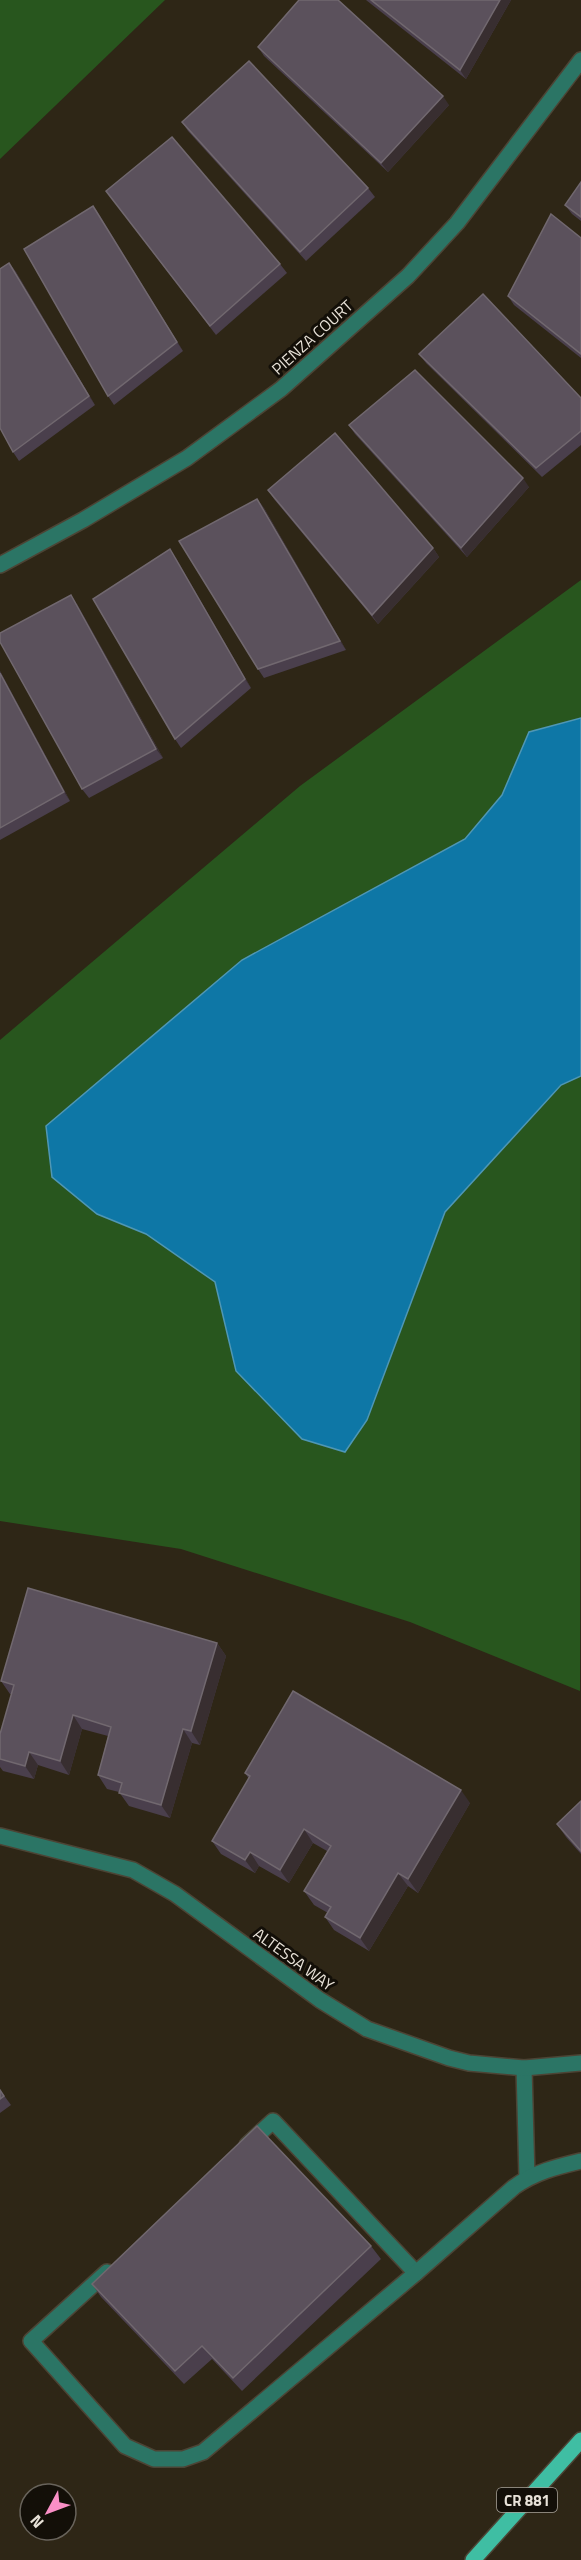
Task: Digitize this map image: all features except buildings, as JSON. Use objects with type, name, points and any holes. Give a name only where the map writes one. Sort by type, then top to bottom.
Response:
[{"type":"main road","name":"CR 881","points":[[473,2560],[581,2440]]},
{"type":"street","name":"PIENZA COURT","points":[[0,565],[82,520],[186,458],[281,389],[408,276],[457,223],[581,60]]},
{"type":"street","name":"ALTESSA WAY","points":[[0,1836],[133,1870],[175,1894],[320,2000],[367,2029],[469,2063],[524,2068],[581,2063]]},
{"type":"street","points":[[524,2068],[527,2178]]},
{"type":"street","points":[[238,2153],[273,2121],[416,2273]]},
{"type":"street","points":[[117,2263],[31,2342],[125,2446],[154,2459],[183,2459],[202,2452],[527,2178],[549,2168],[581,2161]]},
{"type":"green space","points":[[0,0],[165,0],[0,159]]},
{"type":"green space","points":[[581,580],[581,718],[529,732],[502,795],[465,839],[242,960],[97,1214],[146,1234],[215,1282],[236,1371],[367,1420],[445,1212],[561,1085],[581,1076],[580,1691],[410,1622],[181,1549],[0,1521],[0,1040],[300,786]]},
{"type":"water","points":[[581,718],[581,1076],[561,1085],[445,1212],[367,1420],[345,1452],[302,1439],[236,1371],[215,1282],[146,1234],[97,1214],[52,1177],[46,1126],[242,960],[465,839],[502,795],[529,732]]}]
